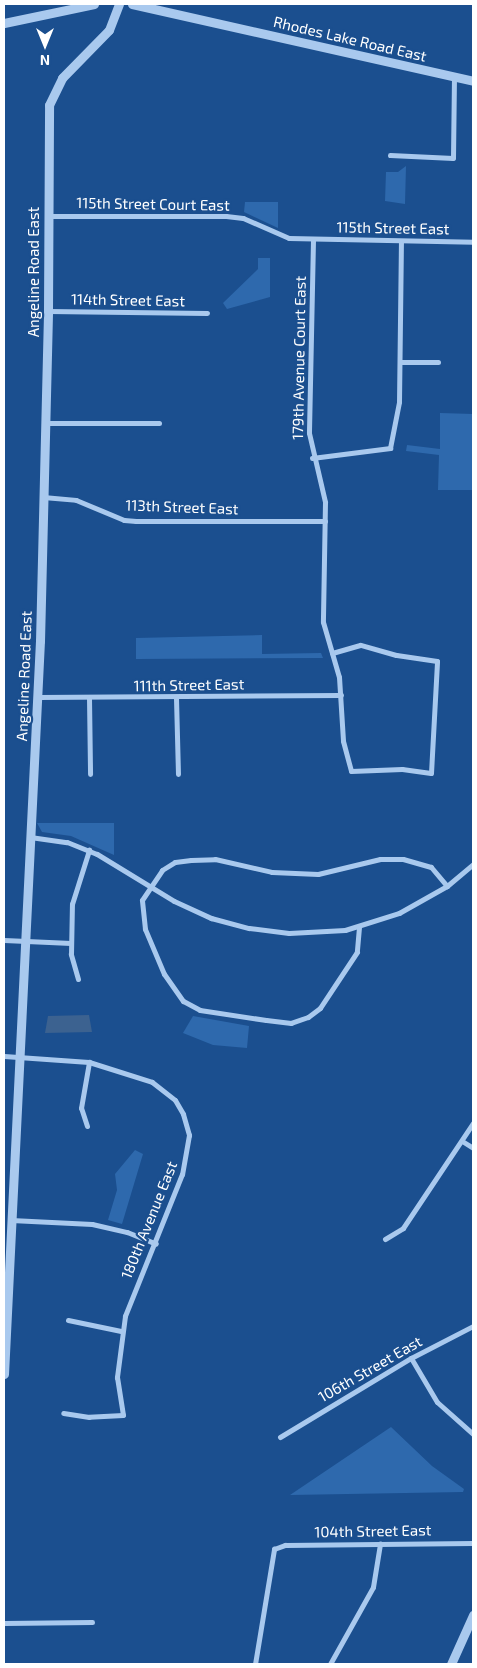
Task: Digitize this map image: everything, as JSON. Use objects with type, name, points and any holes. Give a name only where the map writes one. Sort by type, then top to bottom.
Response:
[{"type":"street","points":[[4,23],[75,6],[94,4]]},
{"type":"street","name":"Angeline Road East","points":[[4,1374],[24,941],[38,697],[48,311],[47,216],[51,96],[62,78],[109,30],[119,4]]},
{"type":"street","name":"Rhodes Lake Road East","points":[[132,4],[473,81]]},
{"type":"street","points":[[390,155],[453,158],[454,77]]},
{"type":"street","name":"115th Street Court East","points":[[47,216],[226,216],[243,218],[279,236],[313,240]]},
{"type":"street","name":"115th Street East","points":[[313,240],[473,242]]},
{"type":"street","name":"179th Avenue Court East","points":[[313,240],[309,433],[312,458],[323,494],[324,635],[332,653],[341,696],[343,741],[351,771],[402,769],[431,773],[437,661],[396,655],[360,645],[332,653]]},
{"type":"street","points":[[312,458],[390,448],[399,402],[400,241]]},
{"type":"street","name":"114th Street East","points":[[48,311],[207,313]]},
{"type":"street","points":[[400,362],[438,362]]},
{"type":"street","points":[[44,422],[159,423]]},
{"type":"street","name":"113th Street East","points":[[43,498],[76,500],[124,520],[136,521],[324,521]]},
{"type":"street","name":"111th Street East","points":[[38,697],[341,696]]},
{"type":"street","points":[[88,698],[90,774]]},
{"type":"street","points":[[176,698],[178,774]]},
{"type":"street","points":[[30,837],[67,842],[89,850],[210,918],[249,928],[288,934],[326,933],[358,927],[414,906],[447,886],[473,864]]},
{"type":"street","points":[[78,979],[72,962],[71,943],[74,894],[89,850]]},
{"type":"street","points":[[358,927],[357,952],[326,1002],[308,1017],[291,1022],[200,1010],[183,1002],[171,988],[145,929],[142,900],[162,870],[183,860],[215,859],[272,872],[318,874],[391,858],[423,863],[440,876],[447,886]]},
{"type":"street","points":[[4,940],[71,943]]},
{"type":"street","name":"180th Avenue East","points":[[4,1056],[90,1062],[152,1082],[168,1092],[183,1114],[189,1135],[187,1158],[156,1244],[130,1299],[121,1331],[117,1382],[123,1415],[89,1417],[63,1413]]},
{"type":"street","points":[[88,1126],[81,1108],[90,1062]]},
{"type":"street","points":[[385,1239],[403,1228],[473,1123]]},
{"type":"street","points":[[462,1141],[473,1148]]},
{"type":"street","points":[[11,1220],[92,1224],[126,1232],[156,1244]]},
{"type":"street","points":[[68,1320],[121,1331]]},
{"type":"street","name":"106th Street East","points":[[280,1437],[411,1358],[473,1326]]},
{"type":"street","points":[[411,1358],[437,1402],[473,1434]]},
{"type":"street","name":"104th Street East","points":[[255,1664],[274,1549],[285,1545],[473,1543]]},
{"type":"street","points":[[330,1664],[373,1587],[380,1544]]},
{"type":"street","points":[[451,1664],[473,1615]]},
{"type":"street","points":[[4,1623],[92,1622]]},
{"type":"shaded area","points":[[406,166],[405,204],[385,201],[386,172],[398,172]]},
{"type":"shaded area","points":[[245,202],[278,202],[278,228],[244,212]]},
{"type":"shaded area","points":[[258,258],[270,258],[270,297],[227,309],[223,303],[258,269]]},
{"type":"shaded area","points":[[440,413],[473,414],[473,490],[438,490],[439,455],[406,451],[407,445],[440,449]]},
{"type":"shaded area","points":[[262,635],[262,654],[321,653],[323,658],[136,659],[136,638]]},
{"type":"shaded area","points":[[37,823],[114,823],[114,855],[71,836],[42,832]]},
{"type":"shaded area","points":[[89,1015],[92,1032],[45,1033],[48,1016]]},
{"type":"shaded area","points":[[193,1016],[249,1026],[247,1048],[213,1045],[183,1033]]},
{"type":"shaded area","points":[[135,1150],[143,1154],[122,1224],[108,1220],[117,1190],[115,1174]]},
{"type":"shaded area","points":[[391,1427],[432,1466],[464,1489],[463,1492],[290,1495]]}]
